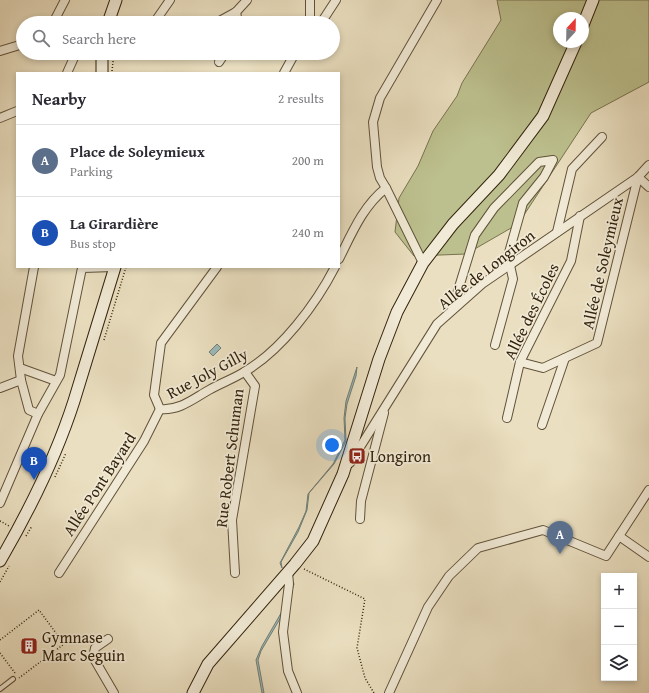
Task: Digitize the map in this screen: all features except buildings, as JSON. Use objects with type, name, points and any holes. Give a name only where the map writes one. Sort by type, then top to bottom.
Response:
[{"type":"main road","points":[[110,16],[116,0]]},
{"type":"main road","points":[[588,12],[593,0]]},
{"type":"main road","points":[[193,693],[208,664],[313,541],[343,474],[379,359],[397,312],[423,263],[453,224],[499,175],[543,116],[573,48]]},
{"type":"main road","points":[[102,60],[102,72]]},
{"type":"main road","points":[[0,561],[20,527],[62,434],[74,401],[114,268]]},
{"type":"street","points":[[57,16],[65,0]]},
{"type":"street","points":[[159,16],[170,0]]},
{"type":"street","points":[[229,16],[236,12],[247,0]]},
{"type":"street","points":[[310,0],[310,16]]},
{"type":"street","points":[[326,16],[336,0]]},
{"type":"street","points":[[423,263],[380,178],[377,167],[373,122],[380,98],[437,0]]},
{"type":"street","points":[[236,12],[237,16]]},
{"type":"street","points":[[0,51],[16,46]]},
{"type":"street","points":[[67,72],[73,60]]},
{"type":"street","points":[[285,72],[291,60]]},
{"type":"street","points":[[0,118],[16,112]]},
{"type":"street","points":[[557,232],[572,169],[602,136]]},
{"type":"street","points":[[452,311],[474,235],[494,208],[539,162],[553,160],[544,178],[523,203],[508,256],[513,279],[495,345]]},
{"type":"street","points":[[638,178],[649,165]]},
{"type":"street","points":[[638,178],[649,178]]},
{"type":"street","points":[[638,178],[649,188]]},
{"type":"street","name":"Allée de Longiron","points":[[343,474],[437,324],[482,284],[638,178]]},
{"type":"street","name":"Allée de Soleymieux","points":[[520,362],[543,368],[597,343],[638,178]]},
{"type":"street","points":[[340,257],[358,221],[374,197],[386,188]]},
{"type":"street","name":"Allée des Écoles","points":[[507,418],[520,362],[571,261],[580,216]]},
{"type":"street","points":[[34,268],[18,356],[21,380],[29,410],[38,414]]},
{"type":"street","points":[[0,503],[38,414],[60,376],[82,268]]},
{"type":"street","name":"Rue Joly Gilly","points":[[216,268],[161,343],[154,395],[160,409],[176,409],[245,372],[271,352],[312,307],[334,268]]},
{"type":"street","points":[[542,425],[565,358]]},
{"type":"street","points":[[20,368],[56,381]]},
{"type":"street","name":"Rue Robert Schuman","points":[[235,573],[232,520],[255,386],[245,372]]},
{"type":"street","points":[[0,388],[21,380]]},
{"type":"street","points":[[360,519],[361,501],[385,406]]},
{"type":"street","name":"Allée Pont Bayard","points":[[59,573],[144,441],[160,409]]},
{"type":"street","points":[[389,693],[428,607],[449,576],[478,548],[543,530],[606,556],[649,490]]},
{"type":"street","points":[[619,536],[649,557]]},
{"type":"street","points":[[291,568],[283,632],[288,671],[297,693]]},
{"type":"street","points":[[108,639],[95,648],[93,657],[114,693]]},
{"type":"lane","points":[[0,689],[13,679]]},
{"type":"path","points":[[112,72],[113,60]]},
{"type":"path","points":[[291,568],[365,598],[357,648],[365,678],[374,693]]},
{"type":"path","points":[[0,640],[39,610],[64,644],[19,678],[0,653]]},
{"type":"green space","points":[[497,0],[649,0],[649,82],[591,113],[518,224],[466,254],[414,256],[395,232],[399,198],[418,166],[433,131],[457,96],[462,83],[501,20]]},
{"type":"water","points":[[217,344],[221,348],[213,356],[209,352]]},
{"type":"water","points":[[357,367],[356,376],[347,404],[345,418],[346,441],[334,464],[309,493],[307,510],[298,532],[281,562],[282,568],[280,563],[306,511],[308,494],[333,464],[345,440],[344,418],[346,401]]},
{"type":"water","points":[[291,577],[294,584],[284,612],[261,651],[258,660],[264,693],[262,693],[256,660],[262,646],[284,608]]},
{"type":"place","name":"Longiron","points":[[357,456]]},
{"type":"place","name":"La Girardière","points":[[34,480]]},
{"type":"place","name":"Place de Soleymieux","points":[[560,554]]},
{"type":"place","name":"Gymnase Marc Seguin","points":[[29,646]]}]
